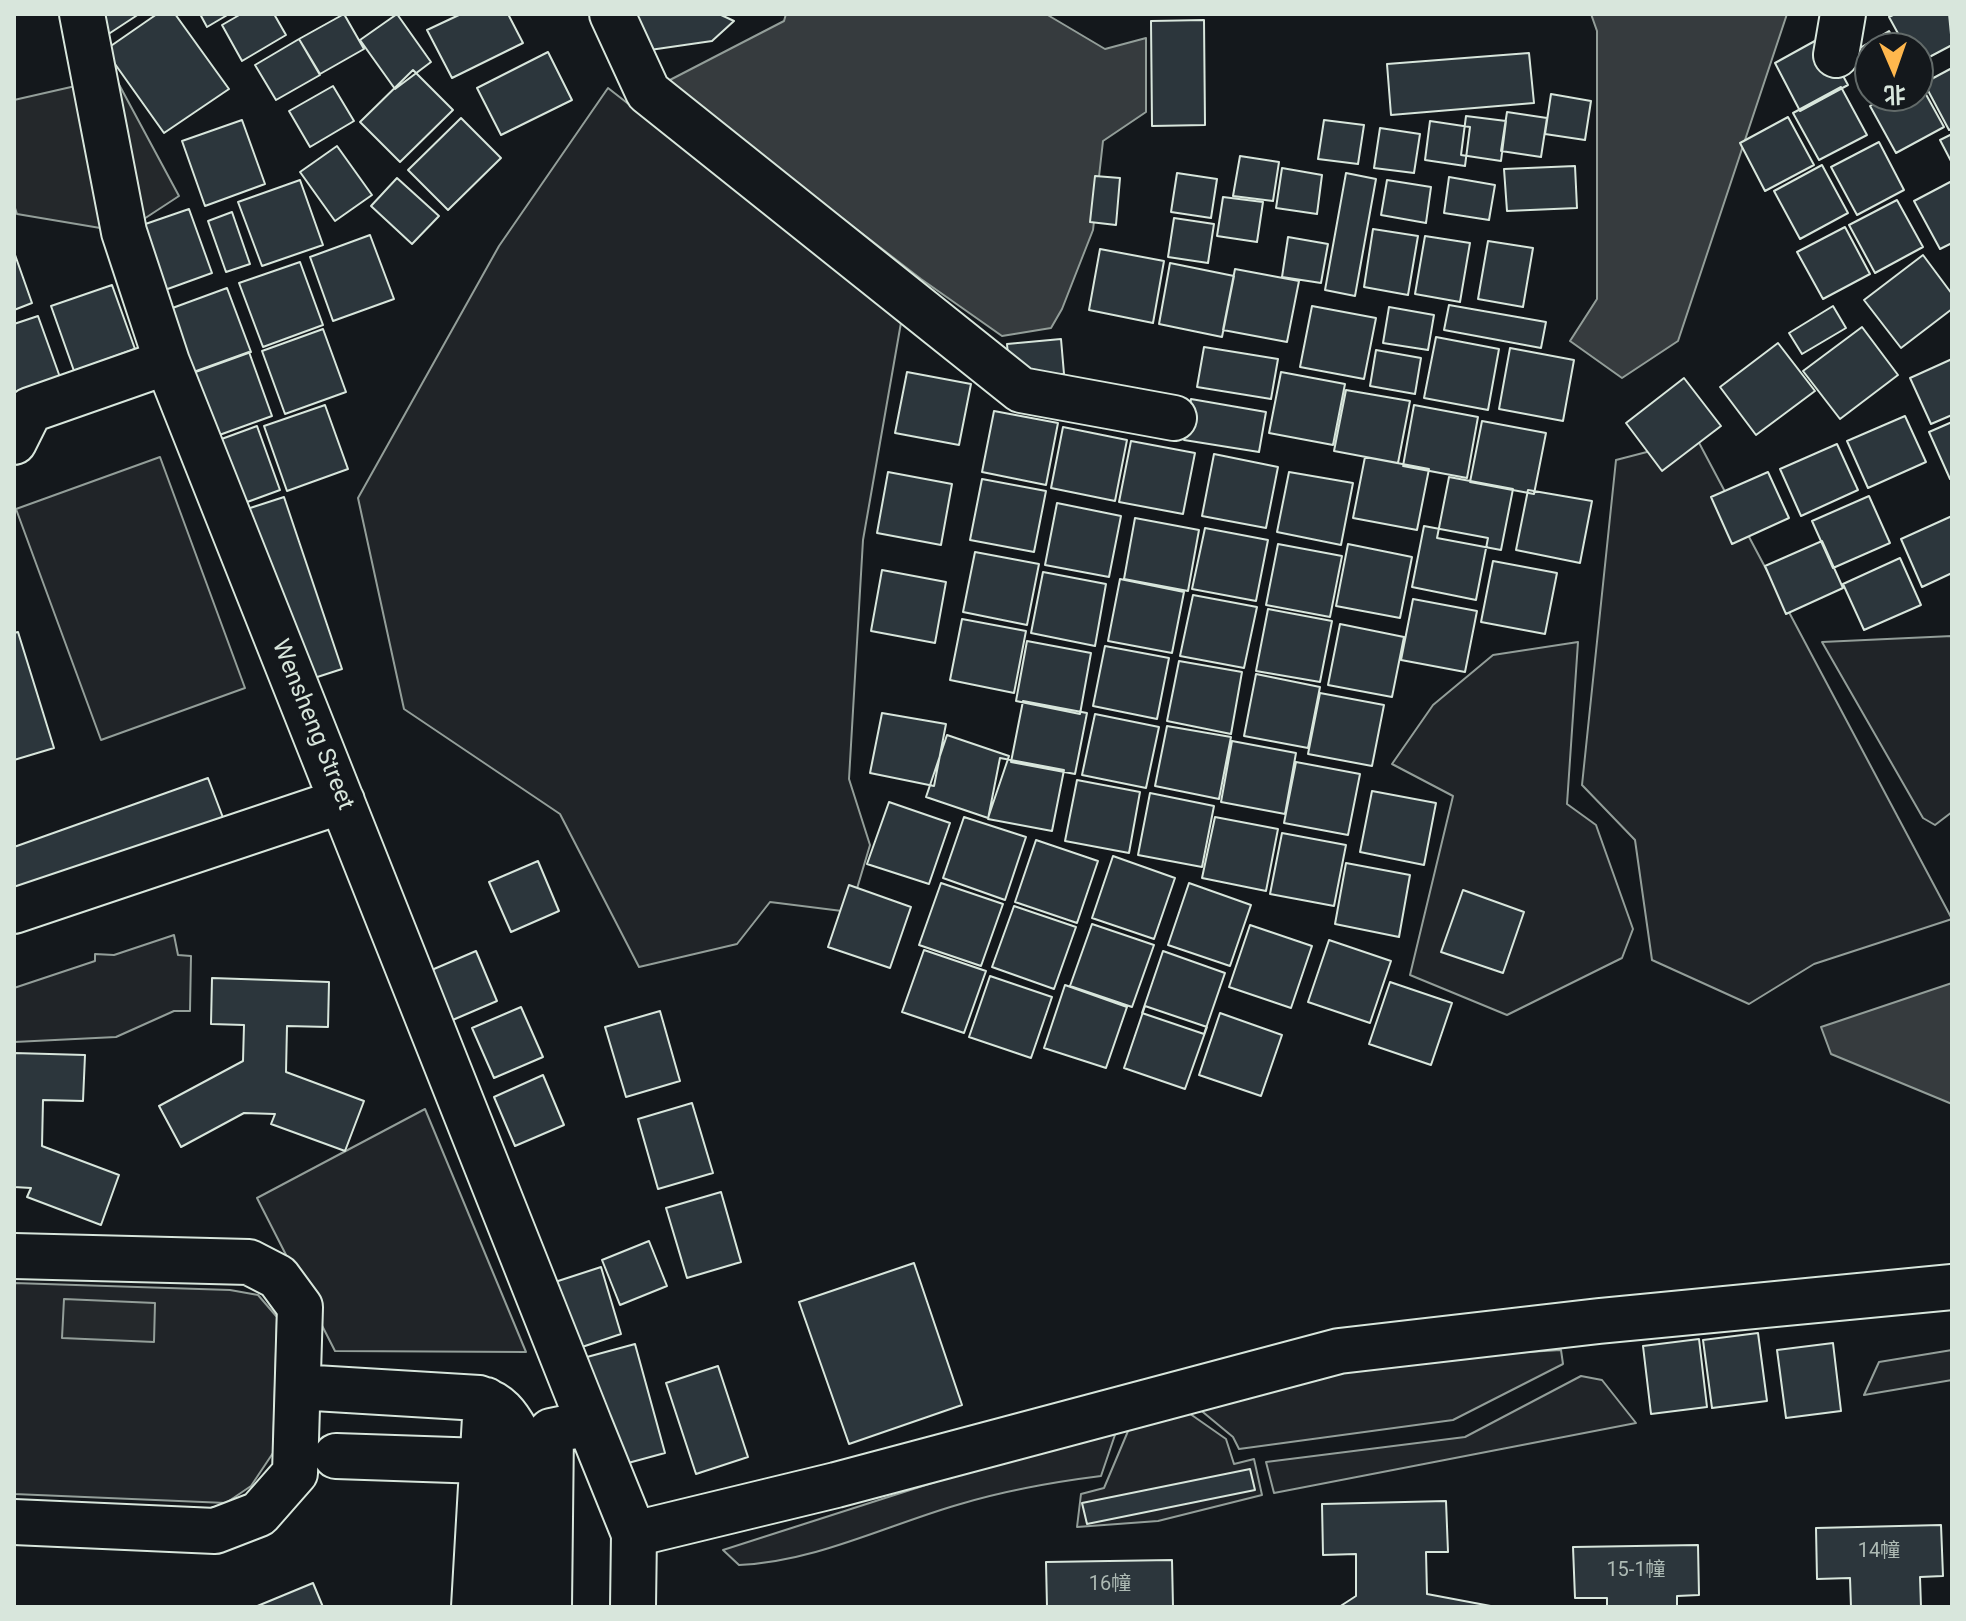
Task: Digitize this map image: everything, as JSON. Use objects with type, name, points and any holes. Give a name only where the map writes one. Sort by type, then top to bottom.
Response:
[{"type":"street","name":"Wensheng Street","points":[[82,14],[124,232],[167,362],[634,1534]]},
{"type":"street","points":[[612,14],[648,92],[1021,390],[1174,418]]},
{"type":"street","points":[[14,442],[30,410],[167,362]]},
{"type":"street","points":[[14,911],[342,801]]},
{"type":"street","points":[[14,1256],[249,1262],[278,1277],[300,1307],[295,1473],[259,1514],[215,1531],[14,1522]]},
{"type":"street","points":[[633,1607],[634,1534],[836,1485],[1339,1351],[1599,1321],[1952,1287]]},
{"type":"street","points":[[298,1387],[486,1400],[508,1416],[517,1433],[512,1607]]},
{"type":"street","points":[[474,1607],[486,1400]]},
{"type":"street","points":[[549,1607],[551,1431],[589,1423]]},
{"type":"street","points":[[336,1456],[482,1461]]},
{"type":"shaded area","points":[[786,14],[1046,14],[1105,49],[1146,38],[1146,112],[1103,141],[1093,230],[1062,309],[1051,328],[1002,336],[921,279],[666,82],[784,21]]},
{"type":"shaded area","points":[[1591,14],[1787,14],[1678,341],[1622,378],[1570,341],[1597,299],[1597,31]]},
{"type":"shaded area","points":[[115,77],[179,196],[124,232],[17,214],[14,205],[14,100]]},
{"type":"shaded area","points":[[608,88],[902,317],[863,540],[849,779],[870,845],[850,912],[770,902],[737,944],[639,967],[560,814],[404,709],[358,498],[499,246]]},
{"type":"shaded area","points":[[1697,439],[1952,919],[1814,964],[1749,1004],[1652,960],[1635,840],[1582,785],[1616,460]]},
{"type":"shaded area","points":[[160,457],[245,688],[101,740],[16,509]]},
{"type":"shaded area","points":[[1952,636],[1952,812],[1935,825],[1923,818],[1822,642]]},
{"type":"shaded area","points":[[1578,642],[1567,804],[1596,825],[1633,929],[1622,958],[1507,1015],[1410,975],[1453,796],[1392,764],[1433,705],[1493,655]]},
{"type":"shaded area","points":[[174,935],[178,955],[191,956],[190,1011],[174,1011],[116,1037],[14,1042],[14,988],[95,961],[95,954],[114,955]]},
{"type":"shaded area","points":[[1952,983],[1952,1104],[1831,1054],[1821,1027]]},
{"type":"shaded area","points":[[425,1109],[526,1352],[335,1351],[257,1198]]},
{"type":"shaded area","points":[[14,1283],[230,1290],[258,1295],[277,1317],[273,1453],[251,1486],[226,1503],[14,1494]]},
{"type":"shaded area","points":[[64,1299],[155,1303],[154,1342],[62,1338]]},
{"type":"shaded area","points":[[1561,1350],[1563,1364],[1453,1420],[1239,1449],[1233,1437],[1198,1408],[1373,1361]]},
{"type":"shaded area","points":[[1952,1350],[1952,1380],[1864,1395],[1879,1362]]},
{"type":"shaded area","points":[[1581,1376],[1602,1380],[1636,1423],[1274,1493],[1266,1462],[1465,1437]]},
{"type":"shaded area","points":[[1186,1411],[1226,1439],[1234,1464],[1254,1459],[1262,1495],[1158,1521],[1077,1527],[1081,1494],[1104,1488],[1131,1424]]},
{"type":"shaded area","points":[[1119,1423],[1101,1476],[974,1500],[795,1557],[739,1565],[723,1550]]},
{"type":"building","points":[[96,14],[139,14],[104,37]]},
{"type":"building","points":[[157,14],[175,14],[229,89],[164,133],[105,50]]},
{"type":"building","points":[[200,14],[229,14],[207,27]]},
{"type":"building","points":[[241,14],[274,14],[286,35],[242,61],[222,25]]},
{"type":"building","points":[[344,14],[364,49],[320,74],[299,39]]},
{"type":"building","points":[[397,14],[431,62],[395,89],[360,40]]},
{"type":"building","points":[[461,14],[508,14],[523,43],[452,78],[427,30]]},
{"type":"building","points":[[622,14],[719,14],[734,21],[712,41],[643,51]]},
{"type":"building","points":[[1895,14],[1949,14],[1952,45],[1934,55],[1934,32],[1897,32],[1889,17]]},
{"type":"building","points":[[1204,20],[1205,125],[1152,126],[1151,21]]},
{"type":"building","points":[[1822,37],[1848,85],[1800,111],[1775,63]]},
{"type":"building","points":[[299,39],[320,75],[276,100],[255,65]]},
{"type":"building","points":[[548,52],[572,100],[501,135],[477,88]]},
{"type":"building","points":[[1529,53],[1534,103],[1391,115],[1387,64]]},
{"type":"building","points":[[1952,68],[1952,129],[1949,130],[1934,102],[1934,78]]},
{"type":"building","points":[[413,70],[453,110],[400,162],[360,122]]},
{"type":"building","points":[[333,86],[354,121],[310,147],[289,111]]},
{"type":"building","points":[[1841,87],[1867,135],[1819,160],[1793,113]]},
{"type":"building","points":[[1551,94],[1591,101],[1585,140],[1545,134]]},
{"type":"building","points":[[1934,109],[1944,127],[1896,153],[1873,112],[1934,112]]},
{"type":"building","points":[[1507,112],[1547,118],[1541,157],[1501,151]]},
{"type":"building","points":[[1466,116],[1506,121],[1501,161],[1461,155]]},
{"type":"building","points":[[1788,117],[1814,165],[1765,191],[1740,143]]},
{"type":"building","points":[[461,118],[501,158],[448,210],[408,170]]},
{"type":"building","points":[[242,120],[265,184],[205,206],[182,141]]},
{"type":"building","points":[[1324,120],[1364,125],[1358,164],[1318,159]]},
{"type":"building","points":[[1430,121],[1470,127],[1465,166],[1425,160]]},
{"type":"building","points":[[1380,128],[1420,134],[1414,173],[1374,168]]},
{"type":"building","points":[[1952,134],[1952,163],[1940,140]]},
{"type":"building","points":[[1879,142],[1904,190],[1857,215],[1831,167]]},
{"type":"building","points":[[337,146],[372,195],[335,221],[300,172]]},
{"type":"building","points":[[1240,156],[1279,162],[1273,201],[1233,196]]},
{"type":"building","points":[[1822,165],[1848,213],[1800,239],[1774,191]]},
{"type":"building","points":[[1575,166],[1577,208],[1507,211],[1504,169]]},
{"type":"building","points":[[1282,168],[1322,175],[1317,214],[1276,208]]},
{"type":"building","points":[[1177,173],[1217,179],[1211,218],[1171,212]]},
{"type":"building","points":[[1346,173],[1376,179],[1355,296],[1325,290]]},
{"type":"building","points":[[1095,176],[1120,178],[1116,225],[1090,222]]},
{"type":"building","points":[[1449,177],[1495,185],[1489,220],[1444,213]]},
{"type":"building","points":[[397,178],[439,216],[412,244],[371,206]]},
{"type":"building","points":[[300,180],[323,245],[262,266],[238,202]]},
{"type":"building","points":[[1387,180],[1431,187],[1426,223],[1381,215]]},
{"type":"building","points":[[1952,181],[1952,243],[1940,249],[1914,201]]},
{"type":"building","points":[[1223,197],[1263,202],[1257,242],[1217,236]]},
{"type":"building","points":[[1897,200],[1923,247],[1875,273],[1849,225]]},
{"type":"building","points":[[189,209],[212,273],[151,295],[128,230]]},
{"type":"building","points":[[232,212],[250,264],[226,272],[208,221]]},
{"type":"building","points":[[1174,218],[1214,224],[1208,263],[1168,257]]},
{"type":"building","points":[[1845,227],[1870,274],[1823,299],[1797,252]]},
{"type":"building","points":[[1373,229],[1418,236],[1408,295],[1364,287]]},
{"type":"building","points":[[370,235],[394,299],[333,321],[310,257]]},
{"type":"building","points":[[1425,236],[1470,243],[1460,302],[1415,294]]},
{"type":"building","points":[[1288,237],[1328,244],[1321,283],[1282,277]]},
{"type":"building","points":[[1488,241],[1533,248],[1523,307],[1478,299]]},
{"type":"building","points":[[1100,249],[1164,261],[1153,323],[1089,310]]},
{"type":"building","points":[[14,252],[32,303],[14,310]]},
{"type":"building","points":[[1923,255],[1952,294],[1952,309],[1901,348],[1864,300]]},
{"type":"building","points":[[300,262],[323,325],[263,347],[239,283]]},
{"type":"building","points":[[1170,263],[1234,276],[1222,337],[1159,324]]},
{"type":"building","points":[[1235,269],[1299,281],[1287,342],[1223,330]]},
{"type":"building","points":[[112,285],[135,349],[74,371],[51,306]]},
{"type":"building","points":[[227,288],[251,352],[190,374],[167,310]]},
{"type":"building","points":[[1449,305],[1546,322],[1541,348],[1444,330]]},
{"type":"building","points":[[1312,306],[1376,318],[1364,379],[1300,367]]},
{"type":"building","points":[[1833,306],[1846,328],[1802,354],[1789,333]]},
{"type":"building","points":[[1389,307],[1434,315],[1428,350],[1383,343]]},
{"type":"building","points":[[38,316],[61,380],[14,396],[14,324]]},
{"type":"building","points":[[1862,327],[1898,375],[1840,419],[1803,371]]},
{"type":"building","points":[[323,329],[346,392],[285,414],[262,351]]},
{"type":"building","points":[[1436,337],[1499,349],[1488,410],[1424,398]]},
{"type":"building","points":[[1061,339],[1064,374],[1010,378],[1007,344]]},
{"type":"building","points":[[1778,343],[1815,391],[1756,435],[1720,387]]},
{"type":"building","points":[[1204,347],[1278,359],[1271,399],[1197,387]]},
{"type":"building","points":[[1510,348],[1574,360],[1563,421],[1499,409]]},
{"type":"building","points":[[1376,350],[1421,358],[1415,394],[1370,386]]},
{"type":"building","points":[[249,352],[272,416],[211,438],[188,374]]},
{"type":"building","points":[[1952,359],[1952,415],[1931,424],[1910,378]]},
{"type":"building","points":[[907,372],[971,384],[959,445],[895,433]]},
{"type":"building","points":[[1281,372],[1345,384],[1333,445],[1269,433]]},
{"type":"building","points":[[1684,378],[1721,426],[1662,471],[1626,423]]},
{"type":"building","points":[[1346,390],[1410,401],[1398,463],[1334,451]]},
{"type":"building","points":[[1191,399],[1266,412],[1259,452],[1184,440]]},
{"type":"building","points":[[325,405],[348,469],[287,491],[264,426]]},
{"type":"building","points":[[1414,405],[1478,417],[1467,478],[1403,466]]},
{"type":"building","points":[[994,411],[1058,423],[1046,485],[982,472]]},
{"type":"building","points":[[1905,416],[1926,462],[1868,488],[1847,441]]},
{"type":"building","points":[[1482,421],[1546,433],[1534,494],[1470,482]]},
{"type":"building","points":[[1952,422],[1952,478],[1950,479],[1929,432]]},
{"type":"building","points":[[257,426],[280,490],[220,512],[197,448]]},
{"type":"building","points":[[1063,427],[1127,440],[1115,501],[1051,488]]},
{"type":"building","points":[[1131,441],[1195,453],[1183,514],[1119,502]]},
{"type":"building","points":[[1837,444],[1858,490],[1801,516],[1780,469]]},
{"type":"building","points":[[1214,454],[1278,467],[1266,528],[1202,516]]},
{"type":"building","points":[[1365,457],[1429,469],[1417,530],[1353,518]]},
{"type":"building","points":[[888,472],[952,484],[941,545],[877,533]]},
{"type":"building","points":[[1289,472],[1353,483],[1341,545],[1277,532]]},
{"type":"building","points":[[1768,472],[1789,518],[1732,544],[1711,497]]},
{"type":"building","points":[[1449,477],[1513,489],[1501,550],[1437,538]]},
{"type":"building","points":[[982,479],[1046,491],[1034,552],[970,540]]},
{"type":"building","points":[[1528,490],[1592,501],[1580,563],[1516,550]]},
{"type":"building","points":[[1869,496],[1890,543],[1833,568],[1812,521]]},
{"type":"building","points":[[284,497],[342,669],[305,681],[247,509]]},
{"type":"building","points":[[1057,503],[1121,516],[1109,577],[1045,565]]},
{"type":"building","points":[[1952,516],[1952,573],[1922,587],[1901,539]]},
{"type":"building","points":[[1135,518],[1199,530],[1188,591],[1124,579]]},
{"type":"building","points":[[1424,526],[1488,538],[1476,600],[1412,587]]},
{"type":"building","points":[[1205,528],[1268,540],[1256,601],[1192,589]]},
{"type":"building","points":[[1822,541],[1843,588],[1786,614],[1765,566]]},
{"type":"building","points":[[1278,544],[1342,556],[1330,617],[1266,605]]},
{"type":"building","points":[[1348,544],[1412,557],[1400,618],[1336,606]]},
{"type":"building","points":[[975,552],[1039,564],[1027,625],[963,612]]},
{"type":"building","points":[[1900,558],[1921,605],[1864,630],[1843,584]]},
{"type":"building","points":[[1493,561],[1557,573],[1545,634],[1481,622]]},
{"type":"building","points":[[882,570],[946,582],[935,643],[871,631]]},
{"type":"building","points":[[1043,572],[1106,584],[1095,646],[1031,633]]},
{"type":"building","points":[[1120,579],[1184,592],[1172,653],[1108,641]]},
{"type":"building","points":[[1193,595],[1257,607],[1244,668],[1180,656]]},
{"type":"building","points":[[1413,599],[1477,611],[1465,672],[1401,660]]},
{"type":"building","points":[[1268,609],[1332,621],[1320,682],[1256,671]]},
{"type":"building","points":[[962,619],[1026,631],[1014,693],[950,680]]},
{"type":"building","points":[[1340,624],[1404,637],[1392,697],[1328,685]]},
{"type":"building","points":[[18,632],[54,748],[14,760],[14,633]]},
{"type":"building","points":[[1027,641],[1091,653],[1080,714],[1016,701]]},
{"type":"building","points":[[1105,646],[1169,658],[1157,719],[1093,706]]},
{"type":"building","points":[[1179,661],[1242,672],[1231,734],[1167,721]]},
{"type":"building","points":[[1256,674],[1320,687],[1308,748],[1244,736]]},
{"type":"building","points":[[1320,693],[1384,705],[1372,766],[1308,754]]},
{"type":"building","points":[[1023,701],[1087,713],[1075,774],[1011,762]]},
{"type":"building","points":[[882,713],[946,724],[934,786],[870,773]]},
{"type":"building","points":[[1095,714],[1159,727],[1146,788],[1082,775]]},
{"type":"building","points":[[1167,726],[1231,737],[1219,799],[1155,786]]},
{"type":"building","points":[[947,735],[1009,756],[988,818],[926,797]]},
{"type":"building","points":[[1232,741],[1296,753],[1285,814],[1221,802]]},
{"type":"building","points":[[1000,758],[1064,770],[1052,831],[988,819]]},
{"type":"building","points":[[1296,762],[1360,774],[1348,835],[1284,823]]},
{"type":"building","points":[[208,778],[225,823],[14,898],[14,847]]},
{"type":"building","points":[[1077,780],[1140,792],[1129,853],[1065,841]]},
{"type":"building","points":[[1372,791],[1436,803],[1424,865],[1360,852]]},
{"type":"building","points":[[1150,793],[1214,806],[1202,867],[1138,855]]},
{"type":"building","points":[[889,802],[950,823],[929,884],[867,864]]},
{"type":"building","points":[[964,817],[1026,837],[1005,900],[943,878]]},
{"type":"building","points":[[1215,817],[1278,829],[1266,891],[1202,878]]},
{"type":"building","points":[[1282,833],[1346,845],[1334,906],[1270,894]]},
{"type":"building","points":[[1036,840],[1098,861],[1077,923],[1015,902]]},
{"type":"building","points":[[1113,856],[1175,878],[1154,939],[1092,918]]},
{"type":"building","points":[[538,861],[559,911],[511,932],[489,882]]},
{"type":"building","points":[[1346,863],[1410,875],[1399,937],[1335,924]]},
{"type":"building","points":[[941,883],[1003,904],[981,966],[919,945]]},
{"type":"building","points":[[1189,883],[1251,905],[1230,966],[1168,945]]},
{"type":"building","points":[[849,885],[911,907],[890,968],[828,947]]},
{"type":"building","points":[[1463,890],[1524,912],[1503,973],[1441,952]]},
{"type":"building","points":[[1014,906],[1076,927],[1054,989],[992,967]]},
{"type":"building","points":[[1092,924],[1154,945],[1132,1007],[1070,986]]},
{"type":"building","points":[[1250,925],[1312,946],[1291,1008],[1229,987]]},
{"type":"building","points":[[1329,940],[1391,961],[1370,1023],[1308,1002]]},
{"type":"building","points":[[924,950],[986,971],[964,1033],[902,1012]]},
{"type":"building","points":[[476,951],[497,1001],[448,1022],[427,972]]},
{"type":"building","points":[[1163,951],[1225,973],[1204,1034],[1142,1013]]},
{"type":"building","points":[[990,976],[1052,997],[1031,1058],[969,1037]]},
{"type":"building","points":[[212,978],[329,982],[328,1027],[287,1026],[286,1072],[364,1101],[345,1151],[271,1124],[275,1114],[244,1113],[181,1147],[159,1106],[243,1061],[244,1025],[211,1024]]},
{"type":"building","points":[[1390,982],[1452,1003],[1431,1065],[1369,1044]]},
{"type":"building","points":[[1065,985],[1127,1007],[1106,1068],[1044,1048]]},
{"type":"building","points":[[1145,1006],[1207,1027],[1185,1089],[1124,1068]]},
{"type":"building","points":[[521,1007],[543,1057],[494,1078],[472,1028]]},
{"type":"building","points":[[660,1011],[680,1081],[626,1097],[605,1027]]},
{"type":"building","points":[[1220,1013],[1282,1035],[1261,1096],[1199,1075]]},
{"type":"building","points":[[14,1053],[85,1055],[83,1101],[43,1100],[42,1146],[119,1175],[101,1225],[27,1197],[31,1188],[14,1187]]},
{"type":"building","points":[[543,1075],[564,1125],[515,1146],[494,1097]]},
{"type":"building","points":[[692,1103],[713,1173],[658,1189],[638,1119]]},
{"type":"building","points":[[721,1192],[741,1262],[687,1278],[666,1208]]},
{"type":"building","points":[[649,1241],[667,1286],[620,1305],[602,1260]]},
{"type":"building","points":[[914,1263],[962,1405],[849,1444],[799,1302]]},
{"type":"building","points":[[601,1267],[621,1334],[576,1349],[555,1282]]},
{"type":"building","points":[[1758,1333],[1767,1401],[1712,1408],[1703,1340]]},
{"type":"building","points":[[1699,1339],[1707,1407],[1651,1414],[1643,1346]]},
{"type":"building","points":[[1833,1343],[1841,1411],[1786,1418],[1777,1350]]},
{"type":"building","points":[[635,1344],[665,1453],[617,1466],[587,1357]]},
{"type":"building","points":[[718,1366],[748,1457],[696,1474],[666,1383]]},
{"type":"building","points":[[1250,1469],[1255,1490],[1087,1524],[1082,1503]]},
{"type":"building","points":[[1446,1501],[1448,1552],[1426,1552],[1427,1594],[1496,1607],[1339,1607],[1356,1596],[1356,1554],[1323,1555],[1322,1504]]},
{"type":"building","points":[[1941,1525],[1943,1576],[1920,1577],[1921,1607],[1851,1607],[1850,1578],[1817,1579],[1816,1528]]},
{"type":"building","points":[[1698,1545],[1699,1595],[1677,1596],[1677,1607],[1607,1607],[1607,1598],[1575,1598],[1573,1547]]},
{"type":"building","points":[[1172,1560],[1173,1607],[1047,1607],[1046,1562]]},
{"type":"building","points":[[313,1583],[323,1607],[255,1607]]}]
